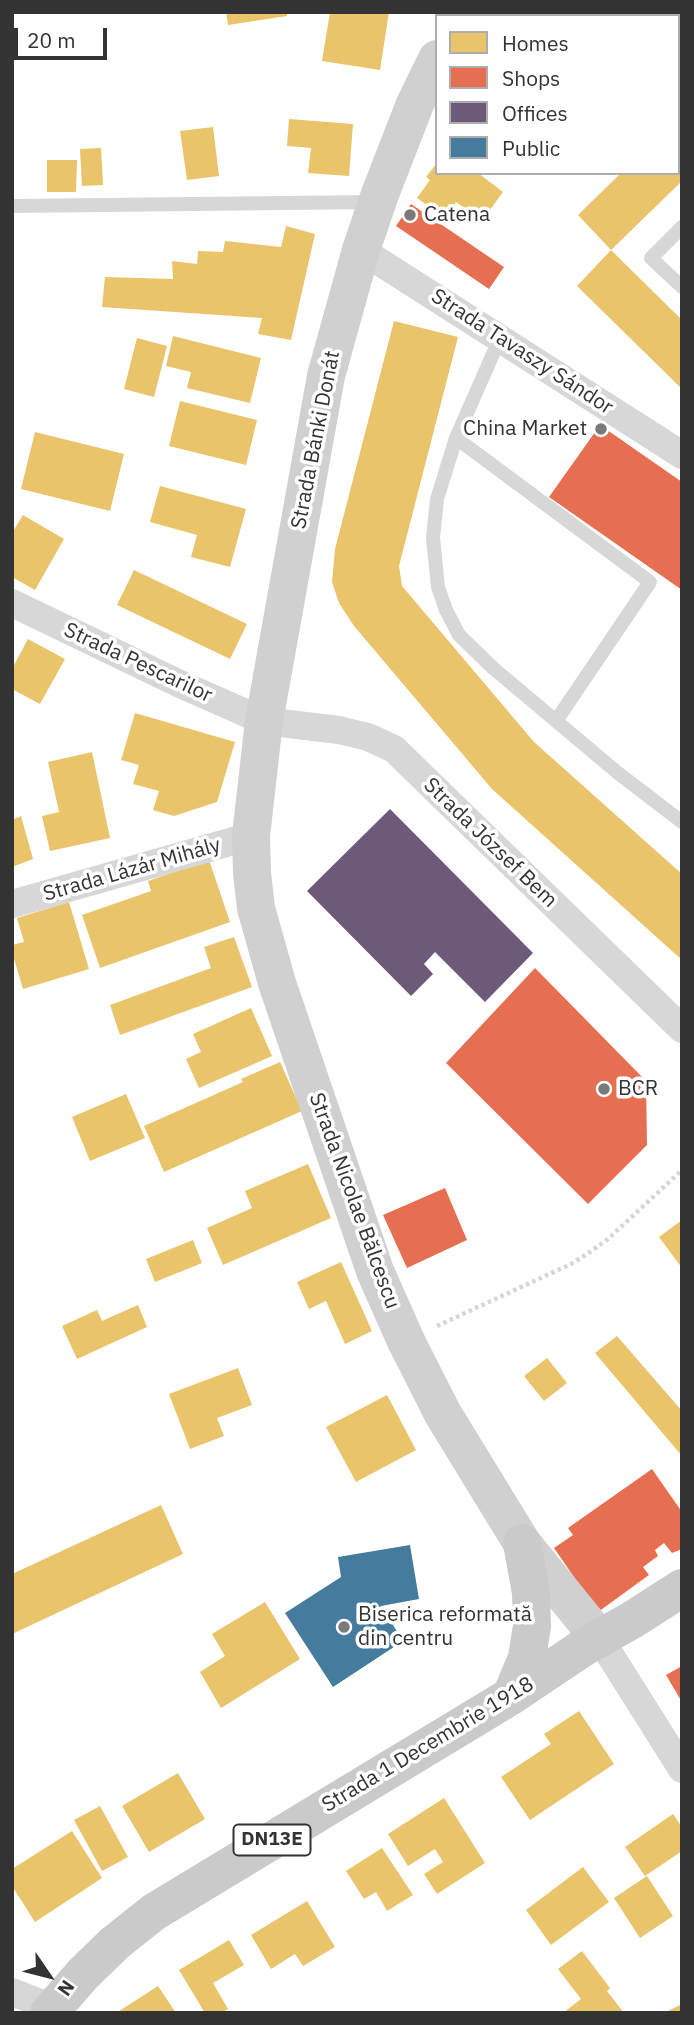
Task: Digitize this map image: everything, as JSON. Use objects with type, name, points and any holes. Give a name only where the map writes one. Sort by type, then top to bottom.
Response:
[{"type":"main road","points":[[511,1696],[527,1658],[532,1626],[531,1593],[522,1543]]},
{"type":"main road","name":"Strada 1 Decembrie 1918","points":[[54,2011],[83,1974],[115,1943],[154,1912],[511,1696],[682,1588]]},
{"type":"street","name":"Strada Bánki Donát","points":[[251,836],[264,721],[326,376],[360,250],[415,104],[435,64]]},
{"type":"street","name":"Strada Tavaszy Sándor","points":[[360,250],[682,455]]},
{"type":"street","name":"Strada Pescarilor","points":[[12,603],[180,684],[264,721]]},
{"type":"street","name":"Strada József Bem","points":[[264,721],[339,730],[368,737],[394,749],[682,1029]]},
{"type":"street","name":"Strada Lázár Mihály","points":[[12,904],[251,836]]},
{"type":"street","name":"Strada Nicolae Bălcescu","points":[[251,836],[256,908],[278,983],[375,1271],[443,1414],[522,1543],[600,1639]]},
{"type":"street","points":[[600,1639],[682,1769]]},
{"type":"street","points":[[12,1992],[54,2011]]},
{"type":"lane","points":[[12,206],[377,202]]},
{"type":"lane","points":[[682,227],[651,258],[682,287]]},
{"type":"lane","points":[[500,338],[456,438],[437,499],[433,538],[438,587],[446,610],[459,635],[493,668],[618,774],[682,821]]},
{"type":"lane","points":[[456,438],[650,582],[556,721]]},
{"type":"path","points":[[406,1341],[590,1252],[682,1170]]},
{"type":"building: Homes","points":[[226,12],[287,12],[287,16],[228,25]]},
{"type":"building: Homes","points":[[330,12],[389,12],[380,70],[322,61]]},
{"type":"building: Homes","points":[[568,12],[635,12],[634,14],[566,14]]},
{"type":"building: Homes","points":[[682,115],[682,181],[611,250],[578,215],[619,175],[680,175]]},
{"type":"building: Homes","points":[[289,119],[353,124],[349,176],[308,173],[311,148],[287,146]]},
{"type":"building: Homes","points":[[213,127],[219,176],[187,180],[180,131]]},
{"type":"building: Homes","points":[[101,148],[103,185],[82,186],[80,149]]},
{"type":"building: Homes","points":[[47,160],[77,160],[76,192],[47,192]]},
{"type":"building: Homes","points":[[435,166],[435,175],[481,175],[503,192],[482,221],[456,202],[445,218],[417,198],[430,180],[426,177]]},
{"type":"building: Homes","points":[[286,226],[315,234],[291,340],[258,334],[262,318],[102,307],[105,277],[173,279],[172,261],[197,264],[198,251],[223,252],[225,241],[281,247]]},
{"type":"building: Homes","points":[[611,250],[682,320],[682,389],[577,286]]},
{"type":"building: Homes","points":[[394,321],[458,337],[399,566],[402,586],[534,742],[682,874],[682,960],[492,789],[354,626],[339,603],[332,582],[335,549]]},
{"type":"building: Homes","points":[[173,336],[261,358],[250,403],[187,388],[191,372],[166,366]]},
{"type":"building: Homes","points":[[137,338],[167,346],[154,397],[124,389]]},
{"type":"building: Homes","points":[[180,401],[257,420],[246,465],[169,446]]},
{"type":"building: Homes","points":[[35,432],[124,454],[110,511],[21,489]]},
{"type":"building: Homes","points":[[160,486],[246,509],[230,567],[191,557],[197,535],[150,522]]},
{"type":"building: Homes","points":[[23,515],[64,539],[35,590],[12,577],[12,533]]},
{"type":"building: Homes","points":[[134,570],[247,624],[230,659],[117,605]]},
{"type":"building: Homes","points":[[28,639],[65,659],[40,704],[12,689],[12,669]]},
{"type":"building: Homes","points":[[135,713],[235,742],[217,802],[174,816],[153,810],[159,791],[133,784],[139,765],[121,760]]},
{"type":"building: Homes","points":[[92,752],[110,838],[50,851],[42,816],[59,812],[48,762]]},
{"type":"building: Homes","points":[[21,816],[33,859],[12,867],[12,820]]},
{"type":"building: Homes","points":[[209,860],[230,922],[100,968],[82,915],[151,891],[148,881]]},
{"type":"building: Homes","points":[[69,902],[89,969],[23,989],[12,952],[12,945],[24,942],[17,918]]},
{"type":"building: Homes","points":[[234,937],[252,987],[120,1035],[110,1005],[211,968],[204,947]]},
{"type":"building: Homes","points":[[251,1008],[272,1056],[199,1088],[186,1059],[201,1052],[193,1034]]},
{"type":"building: Homes","points":[[280,1062],[302,1111],[164,1172],[144,1126],[243,1082],[241,1079]]},
{"type":"building: Homes","points":[[126,1094],[145,1138],[90,1161],[72,1117]]},
{"type":"building: Homes","points":[[308,1164],[331,1218],[223,1265],[207,1228],[252,1208],[245,1191]]},
{"type":"building: Homes","points":[[682,1220],[682,1268],[659,1237]]},
{"type":"building: Homes","points":[[193,1240],[202,1263],[155,1282],[146,1259]]},
{"type":"building: Homes","points":[[341,1262],[372,1331],[345,1344],[326,1301],[309,1309],[297,1282]]},
{"type":"building: Homes","points":[[138,1305],[147,1327],[77,1359],[62,1326],[97,1310],[102,1321]]},
{"type":"building: Homes","points":[[617,1336],[682,1411],[682,1456],[595,1353]]},
{"type":"building: Homes","points":[[547,1358],[567,1383],[544,1401],[524,1376]]},
{"type":"building: Homes","points":[[238,1368],[252,1405],[217,1418],[224,1436],[190,1449],[169,1394]]},
{"type":"building: Homes","points":[[387,1395],[416,1450],[356,1482],[326,1427]]},
{"type":"building: Homes","points":[[161,1505],[183,1554],[12,1634],[12,1574]]},
{"type":"building: Homes","points":[[265,1602],[300,1659],[221,1708],[200,1672],[225,1656],[212,1634]]},
{"type":"building: Homes","points":[[579,1711],[614,1764],[530,1820],[501,1777],[551,1744],[544,1734]]},
{"type":"building: Homes","points":[[178,1773],[205,1819],[149,1852],[122,1806]]},
{"type":"building: Homes","points":[[444,1798],[485,1863],[437,1894],[424,1874],[443,1862],[435,1849],[408,1866],[388,1834]]},
{"type":"building: Homes","points":[[100,1806],[128,1857],[102,1871],[74,1820]]},
{"type":"building: Homes","points":[[673,1814],[682,1827],[682,1851],[645,1876],[625,1847]]},
{"type":"building: Homes","points":[[72,1831],[102,1878],[35,1922],[12,1886],[12,1869]]},
{"type":"building: Homes","points":[[382,1848],[413,1895],[387,1911],[376,1892],[364,1899],[346,1871]]},
{"type":"building: Homes","points":[[583,1867],[609,1902],[551,1945],[526,1910]]},
{"type":"building: Homes","points":[[647,1876],[673,1916],[640,1938],[614,1898]]},
{"type":"building: Homes","points":[[307,1901],[335,1947],[303,1966],[295,1954],[271,1969],[251,1935]]},
{"type":"building: Homes","points":[[229,1940],[244,1965],[213,1983],[228,2009],[221,2013],[205,2013],[179,1970]]},
{"type":"building: Homes","points":[[582,1951],[610,1988],[607,1991],[624,2013],[563,2013],[581,1999],[558,1969]]},
{"type":"building: Homes","points":[[158,1986],[176,2013],[116,2013]]},
{"type":"building: Homes","points":[[682,2004],[682,2013],[664,2013]]},
{"type":"building: Shops","points":[[411,204],[504,267],[489,289],[396,226]]},
{"type":"building: Shops","points":[[600,425],[682,482],[682,590],[549,497]]},
{"type":"building: Shops","points":[[535,968],[646,1081],[647,1145],[588,1204],[446,1063]]},
{"type":"building: Shops","points":[[445,1188],[467,1240],[407,1268],[383,1215]]},
{"type":"building: Shops","points":[[652,1469],[682,1512],[682,1549],[672,1553],[664,1543],[655,1550],[658,1556],[643,1567],[649,1575],[598,1612],[554,1548],[573,1535],[568,1528]]},
{"type":"building: Shops","points":[[682,1666],[682,1702],[666,1675]]},
{"type":"building: Offices","points":[[390,809],[533,953],[485,1002],[435,952],[424,964],[433,974],[411,996],[307,891]]},
{"type":"building: Public","name":"Biserica reformată din centru","points":[[410,1545],[419,1599],[381,1606],[403,1641],[333,1687],[285,1613],[341,1577],[338,1557]]},
{"type":"place","name":"Catena","points":[[410,215]]},
{"type":"place","name":"China Market","points":[[601,429]]},
{"type":"place","name":"BCR","points":[[604,1089]]},
{"type":"place","name":"Biserica reformată din centru","points":[[344,1627]]}]
